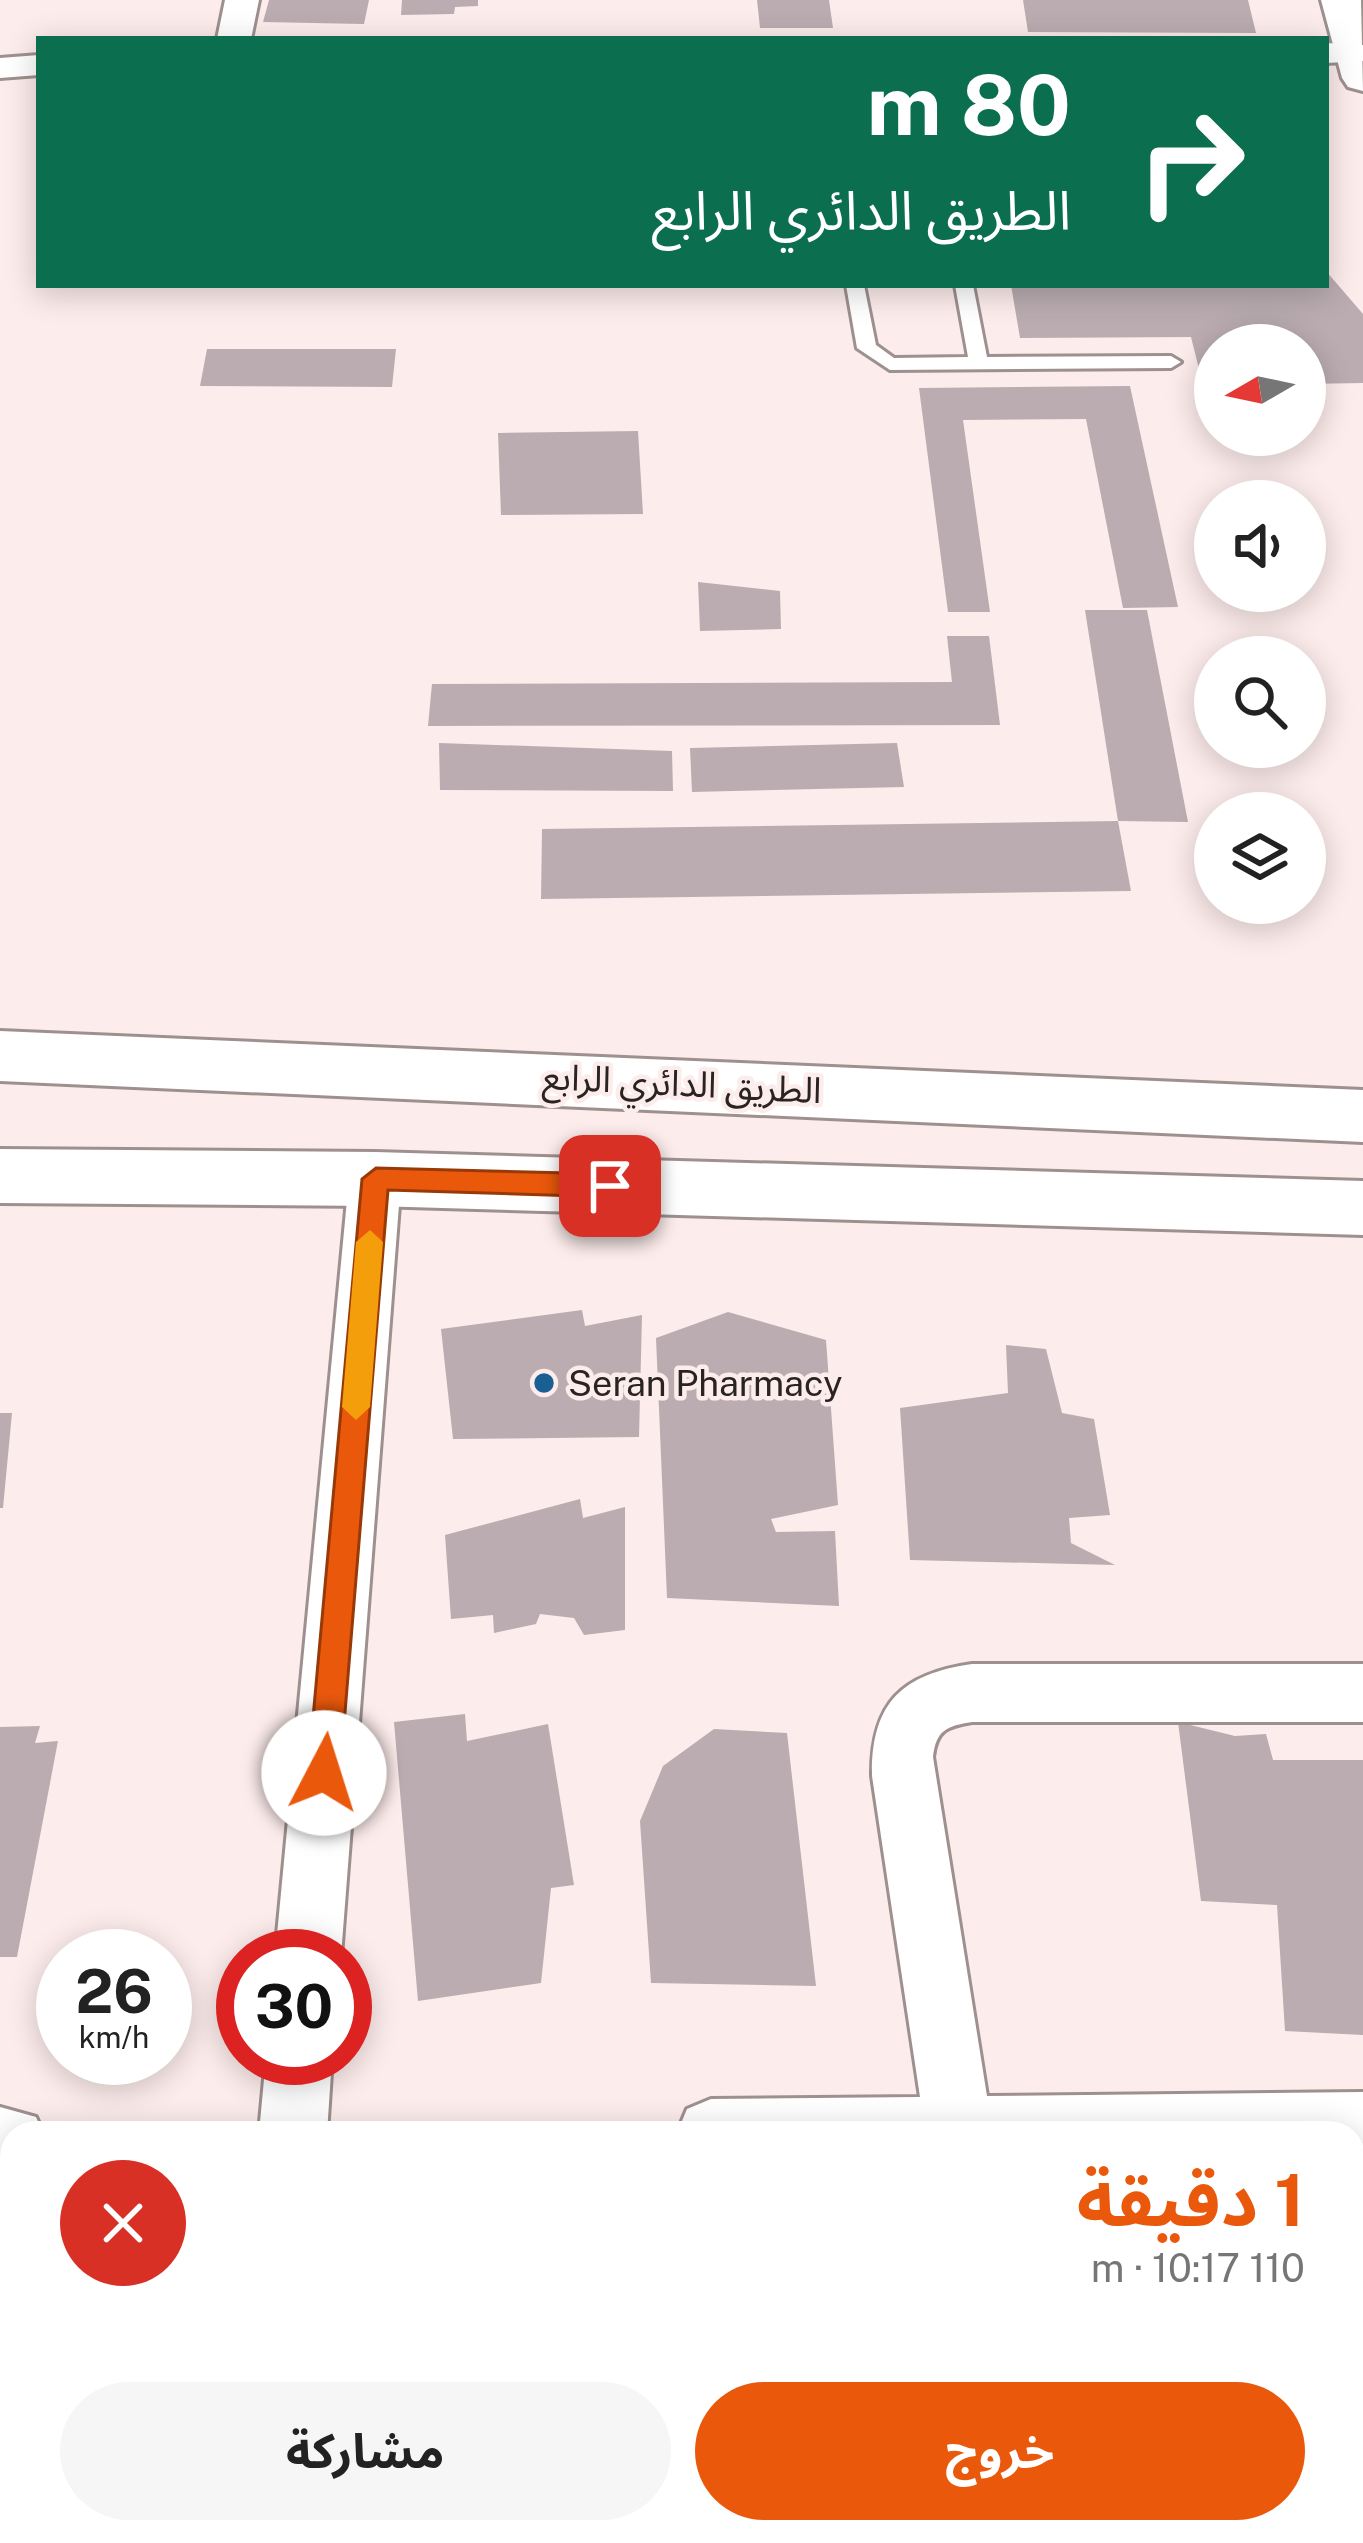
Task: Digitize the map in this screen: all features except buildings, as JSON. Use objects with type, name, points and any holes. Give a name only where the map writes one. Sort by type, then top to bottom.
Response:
[{"type":"main road","points":[[1341,0],[1348,61]]},
{"type":"main road","name":"الطريق الدائري الرابع","points":[[0,1056],[1363,1115]]},
{"type":"main road","points":[[0,1176],[376,1179],[1363,1208]]},
{"type":"street","points":[[235,36],[242,0]]},
{"type":"street","points":[[0,68],[36,65]]},
{"type":"street","points":[[310,1929],[376,1179]]},
{"type":"street","points":[[958,2121],[903,1776],[901,1743],[914,1714],[940,1696],[972,1693],[1363,1693]]},
{"type":"street","points":[[294,2121],[297,2085]]},
{"type":"lane","points":[[855,288],[862,338],[877,358],[904,367],[1171,362]]},
{"type":"lane","points":[[965,288],[979,366]]},
{"type":"slow traffic","points":[[356,1407],[370,1242]]},
{"type":"place","name":"Seran Pharmacy","points":[[544,1383]]},
{"type":"route","points":[[324,1773],[376,1179],[610,1186]]}]
